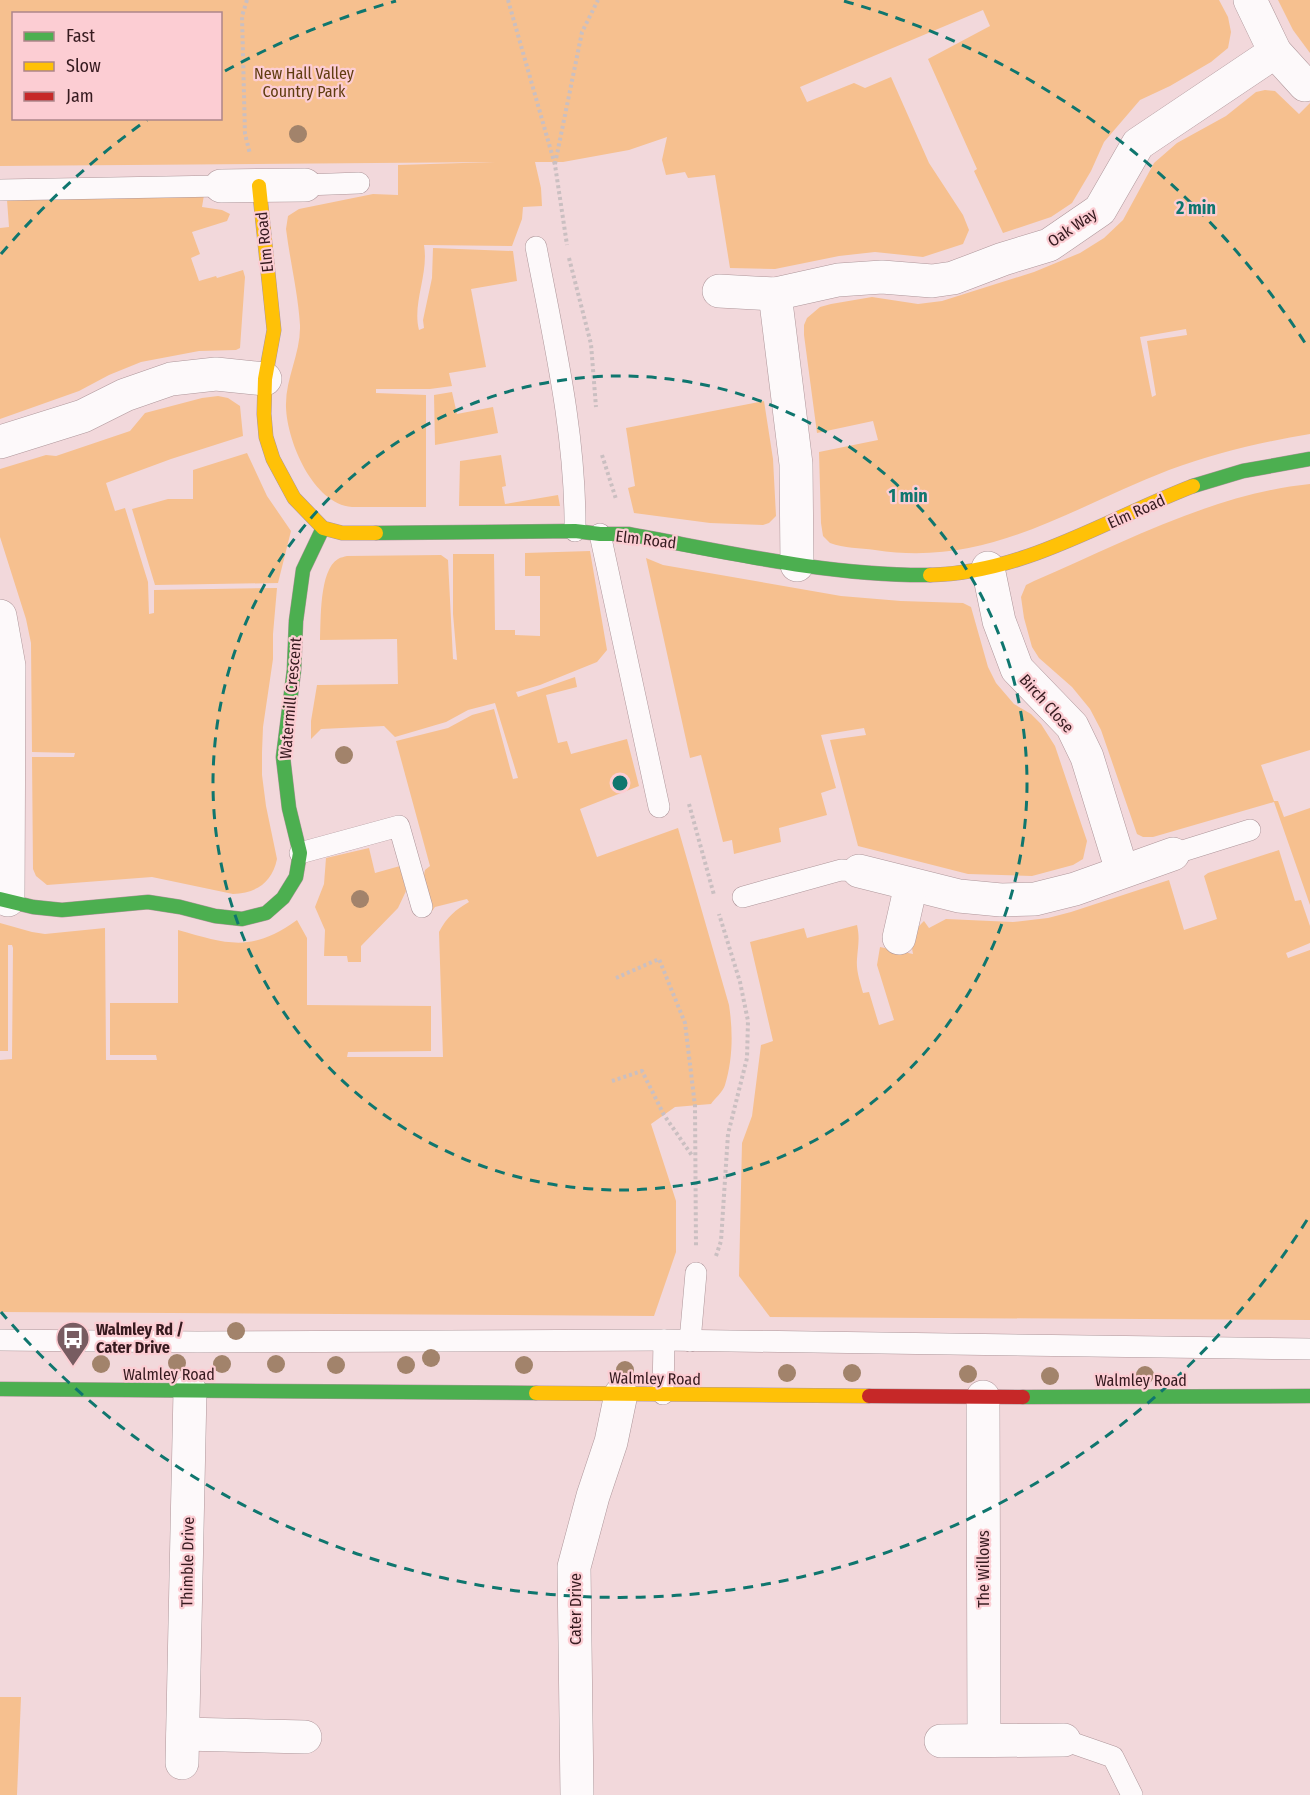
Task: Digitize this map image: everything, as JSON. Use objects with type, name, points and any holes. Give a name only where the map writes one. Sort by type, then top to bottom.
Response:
[{"type":"street","points":[[1249,0],[1275,52],[1305,85]]},
{"type":"street","name":"Oak Way","points":[[719,291],[775,294],[838,280],[882,277],[932,281],[953,278],[1049,245],[1100,210],[1138,144],[1275,52]]},
{"type":"street","points":[[221,186],[305,185]]},
{"type":"street","name":"Elm Road","points":[[259,186],[274,330],[266,379],[264,414],[266,437],[273,459],[294,498],[323,528],[342,533],[575,531],[628,534],[797,565],[902,576],[950,574],[988,568],[1043,551],[1180,492],[1270,464],[1310,459]]},
{"type":"street","points":[[775,294],[796,464],[797,565]]},
{"type":"street","points":[[0,442],[83,416],[125,395],[171,379],[216,374],[266,379]]},
{"type":"street","name":"Watermill Crescent","points":[[4,899],[33,907],[62,910],[148,902],[215,916],[243,919],[266,913],[283,897],[296,878],[300,853],[290,808],[283,758],[294,670],[296,621],[303,570],[323,528]]},
{"type":"street","name":"Birch Close","points":[[988,568],[999,621],[1017,669],[1072,726],[1087,757],[1122,871]]},
{"type":"street","points":[[0,616],[9,666],[4,899]]},
{"type":"street","points":[[859,871],[959,896],[1001,900],[1035,899],[1075,889],[1173,854]]},
{"type":"street","points":[[899,938],[911,885]]},
{"type":"street","name":"Walmley Road","points":[[0,1389],[982,1397],[1310,1396]]},
{"type":"street","name":"Thimble Drive","points":[[190,1391],[183,1748],[305,1737]]},
{"type":"street","name":"Cater Drive","points":[[577,1795],[574,1567],[593,1496],[611,1442],[621,1394]]},
{"type":"street","name":"The Willows","points":[[982,1397],[984,1740]]},
{"type":"street","points":[[941,1741],[1064,1740]]},
{"type":"lane","points":[[305,185],[359,183]]},
{"type":"lane","points":[[0,190],[221,186]]},
{"type":"lane","points":[[536,247],[566,410],[575,486],[575,531]]},
{"type":"lane","points":[[600,534],[659,807]]},
{"type":"lane","points":[[300,853],[399,826],[422,907]]},
{"type":"lane","points":[[1173,854],[1251,830]]},
{"type":"lane","points":[[743,897],[841,870],[859,871]]},
{"type":"lane","points":[[690,1341],[696,1273]]},
{"type":"lane","points":[[0,1340],[197,1342],[664,1340],[1310,1349]]},
{"type":"lane","points":[[663,1394],[664,1340]]},
{"type":"lane","points":[[1064,1740],[1113,1757],[1132,1795]]},
{"type":"path","points":[[247,0],[242,16],[245,134],[259,186]]},
{"type":"path","points":[[555,165],[582,32],[598,0]]},
{"type":"path","points":[[616,978],[659,959],[686,1023],[695,1106],[696,1273]]},
{"type":"path","points":[[612,1081],[642,1071],[664,1115],[694,1157]]},
{"type":"green space","name":"New Hall Valley Country Park","points":[[0,0],[1219,0],[1228,17],[1231,32],[1228,48],[1211,62],[1170,86],[1140,100],[1104,142],[1091,171],[1072,203],[1051,217],[1003,233],[974,171],[977,169],[928,59],[990,26],[983,10],[800,87],[807,102],[854,83],[865,88],[891,77],[929,163],[963,215],[969,230],[963,244],[923,257],[875,252],[839,256],[775,269],[730,268],[715,175],[688,178],[685,172],[666,175],[662,160],[667,137],[629,150],[563,162],[535,162],[541,188],[542,206],[523,207],[522,219],[512,246],[424,245],[424,267],[417,320],[419,330],[424,328],[423,320],[432,278],[433,248],[513,251],[517,281],[471,289],[486,367],[449,373],[452,386],[430,389],[376,389],[376,393],[426,395],[426,507],[352,507],[338,503],[325,495],[305,469],[291,437],[288,421],[286,397],[298,346],[300,325],[286,229],[288,216],[299,209],[373,194],[398,195],[398,165],[495,162],[0,166]]},
{"type":"green space","points":[[1278,0],[1310,0],[1310,53],[1293,30]]},
{"type":"green space","points":[[1275,91],[1299,114],[1310,103],[1310,434],[1239,449],[1186,464],[1062,517],[992,543],[955,550],[916,553],[852,548],[830,543],[823,536],[821,523],[819,452],[878,440],[873,421],[817,433],[804,335],[807,318],[820,307],[872,297],[918,304],[942,301],[1034,272],[1080,253],[1104,238],[1123,220],[1154,163],[1177,143],[1226,116],[1256,92]],"holes":[[[1186,329],[1187,335],[1147,341],[1156,395],[1152,397],[1140,337]]]},
{"type":"green space","points":[[204,195],[202,207],[222,210],[230,214],[227,221],[192,232],[200,254],[191,258],[199,281],[243,270],[245,277],[240,348],[199,351],[141,362],[79,391],[0,419],[0,228],[9,227],[7,200]]},
{"type":"green space","points":[[452,392],[457,414],[493,407],[498,433],[435,445],[434,395]]},
{"type":"green space","points":[[218,396],[228,398],[240,406],[243,436],[106,483],[115,511],[125,508],[148,582],[149,614],[154,613],[154,590],[277,588],[273,659],[263,727],[262,752],[266,806],[277,859],[275,867],[267,880],[256,889],[233,894],[152,877],[47,885],[36,876],[33,869],[32,757],[74,757],[75,753],[32,752],[31,643],[26,619],[0,537],[0,469],[46,455],[56,456],[130,431],[145,413]]},
{"type":"green space","points":[[764,401],[773,459],[776,516],[769,523],[763,525],[710,523],[634,513],[628,488],[635,486],[626,428]]},
{"type":"green space","points":[[247,453],[267,496],[291,531],[278,583],[155,585],[132,509],[168,499],[193,499],[193,470]]},
{"type":"green space","points":[[501,455],[506,486],[502,487],[505,504],[558,495],[560,506],[459,506],[460,461]]},
{"type":"green space","points":[[1310,484],[1310,750],[1261,765],[1274,801],[1278,801],[1284,817],[1310,808],[1310,905],[1274,802],[1153,837],[1143,837],[1137,834],[1101,730],[1090,709],[1072,687],[1039,658],[1032,647],[1021,597],[1026,585],[1169,522],[1238,498],[1274,489]]},
{"type":"green space","points":[[590,551],[607,650],[597,662],[516,692],[518,697],[575,677],[577,687],[546,695],[558,743],[567,741],[571,754],[627,739],[639,786],[580,809],[597,857],[678,828],[729,1005],[731,1025],[730,1065],[721,1093],[711,1104],[675,1107],[651,1124],[676,1201],[676,1252],[654,1316],[0,1312],[0,1060],[12,1059],[13,948],[12,945],[8,945],[8,1051],[0,1051],[0,923],[45,934],[105,928],[106,1060],[157,1060],[156,1055],[110,1055],[110,1003],[178,1003],[178,930],[225,942],[239,943],[266,937],[297,920],[307,938],[307,1005],[431,1006],[431,1051],[348,1052],[347,1057],[443,1057],[439,932],[452,914],[469,902],[467,899],[435,907],[432,911],[424,875],[425,870],[430,866],[396,741],[448,728],[472,715],[494,709],[513,779],[518,778],[495,703],[468,710],[446,722],[395,737],[384,726],[321,729],[311,739],[311,721],[317,685],[398,684],[397,639],[320,640],[324,584],[332,565],[338,559],[347,556],[441,555],[448,560],[453,659],[457,660],[453,614],[453,554],[494,554],[495,630],[515,630],[515,635],[540,636],[540,576],[525,576],[525,553]]},
{"type":"green space","points":[[646,558],[663,565],[841,596],[963,603],[971,607],[988,667],[996,683],[1014,704],[1031,714],[1041,724],[1055,746],[1087,841],[1083,859],[1073,865],[1032,876],[968,874],[858,846],[830,740],[866,735],[864,728],[821,735],[836,788],[821,793],[827,815],[779,828],[781,842],[734,854],[732,840],[723,842],[701,755],[690,758]]},
{"type":"green space","points":[[369,848],[375,873],[400,866],[406,891],[398,908],[361,946],[361,962],[348,962],[347,956],[324,956],[325,930],[315,907],[324,884],[326,858]]},
{"type":"green space","points":[[1279,850],[1295,901],[1301,900],[1310,926],[1310,943],[1286,953],[1288,958],[1310,950],[1310,1320],[770,1317],[739,1276],[742,1143],[752,1116],[761,1045],[773,1041],[750,942],[804,928],[807,938],[857,925],[858,976],[863,993],[869,992],[879,1025],[894,1020],[877,965],[880,947],[913,954],[914,936],[924,921],[929,928],[946,919],[1013,922],[1048,918],[1169,880],[1184,930],[1217,919],[1204,876]]},
{"type":"green space","points":[[0,1697],[21,1697],[17,1795],[0,1795]]},
{"type":"traffic: fast","points":[[1193,486],[1243,471],[1310,459]]},
{"type":"traffic: fast","points":[[0,899],[33,907],[62,910],[148,902],[215,916],[242,919],[266,913],[283,898],[296,877],[300,853],[289,808],[283,757],[294,670],[296,621],[303,570],[323,528]]},
{"type":"traffic: fast","points":[[376,533],[575,531],[628,534],[778,562],[854,572],[930,575]]},
{"type":"traffic: fast","points":[[0,1389],[536,1393]]},
{"type":"traffic: fast","points":[[1023,1397],[1310,1396]]},
{"type":"traffic: slow","points":[[259,186],[274,330],[265,379],[264,414],[266,437],[273,459],[294,498],[323,528],[342,533],[376,533]]},
{"type":"traffic: slow","points":[[930,575],[965,572],[1032,555],[1193,486]]},
{"type":"traffic: slow","points":[[536,1393],[869,1396]]},
{"type":"traffic: jam","points":[[869,1396],[1023,1397]]},
{"type":"place","name":"Walmley Rd / Cater Drive","points":[[73,1367]]}]
